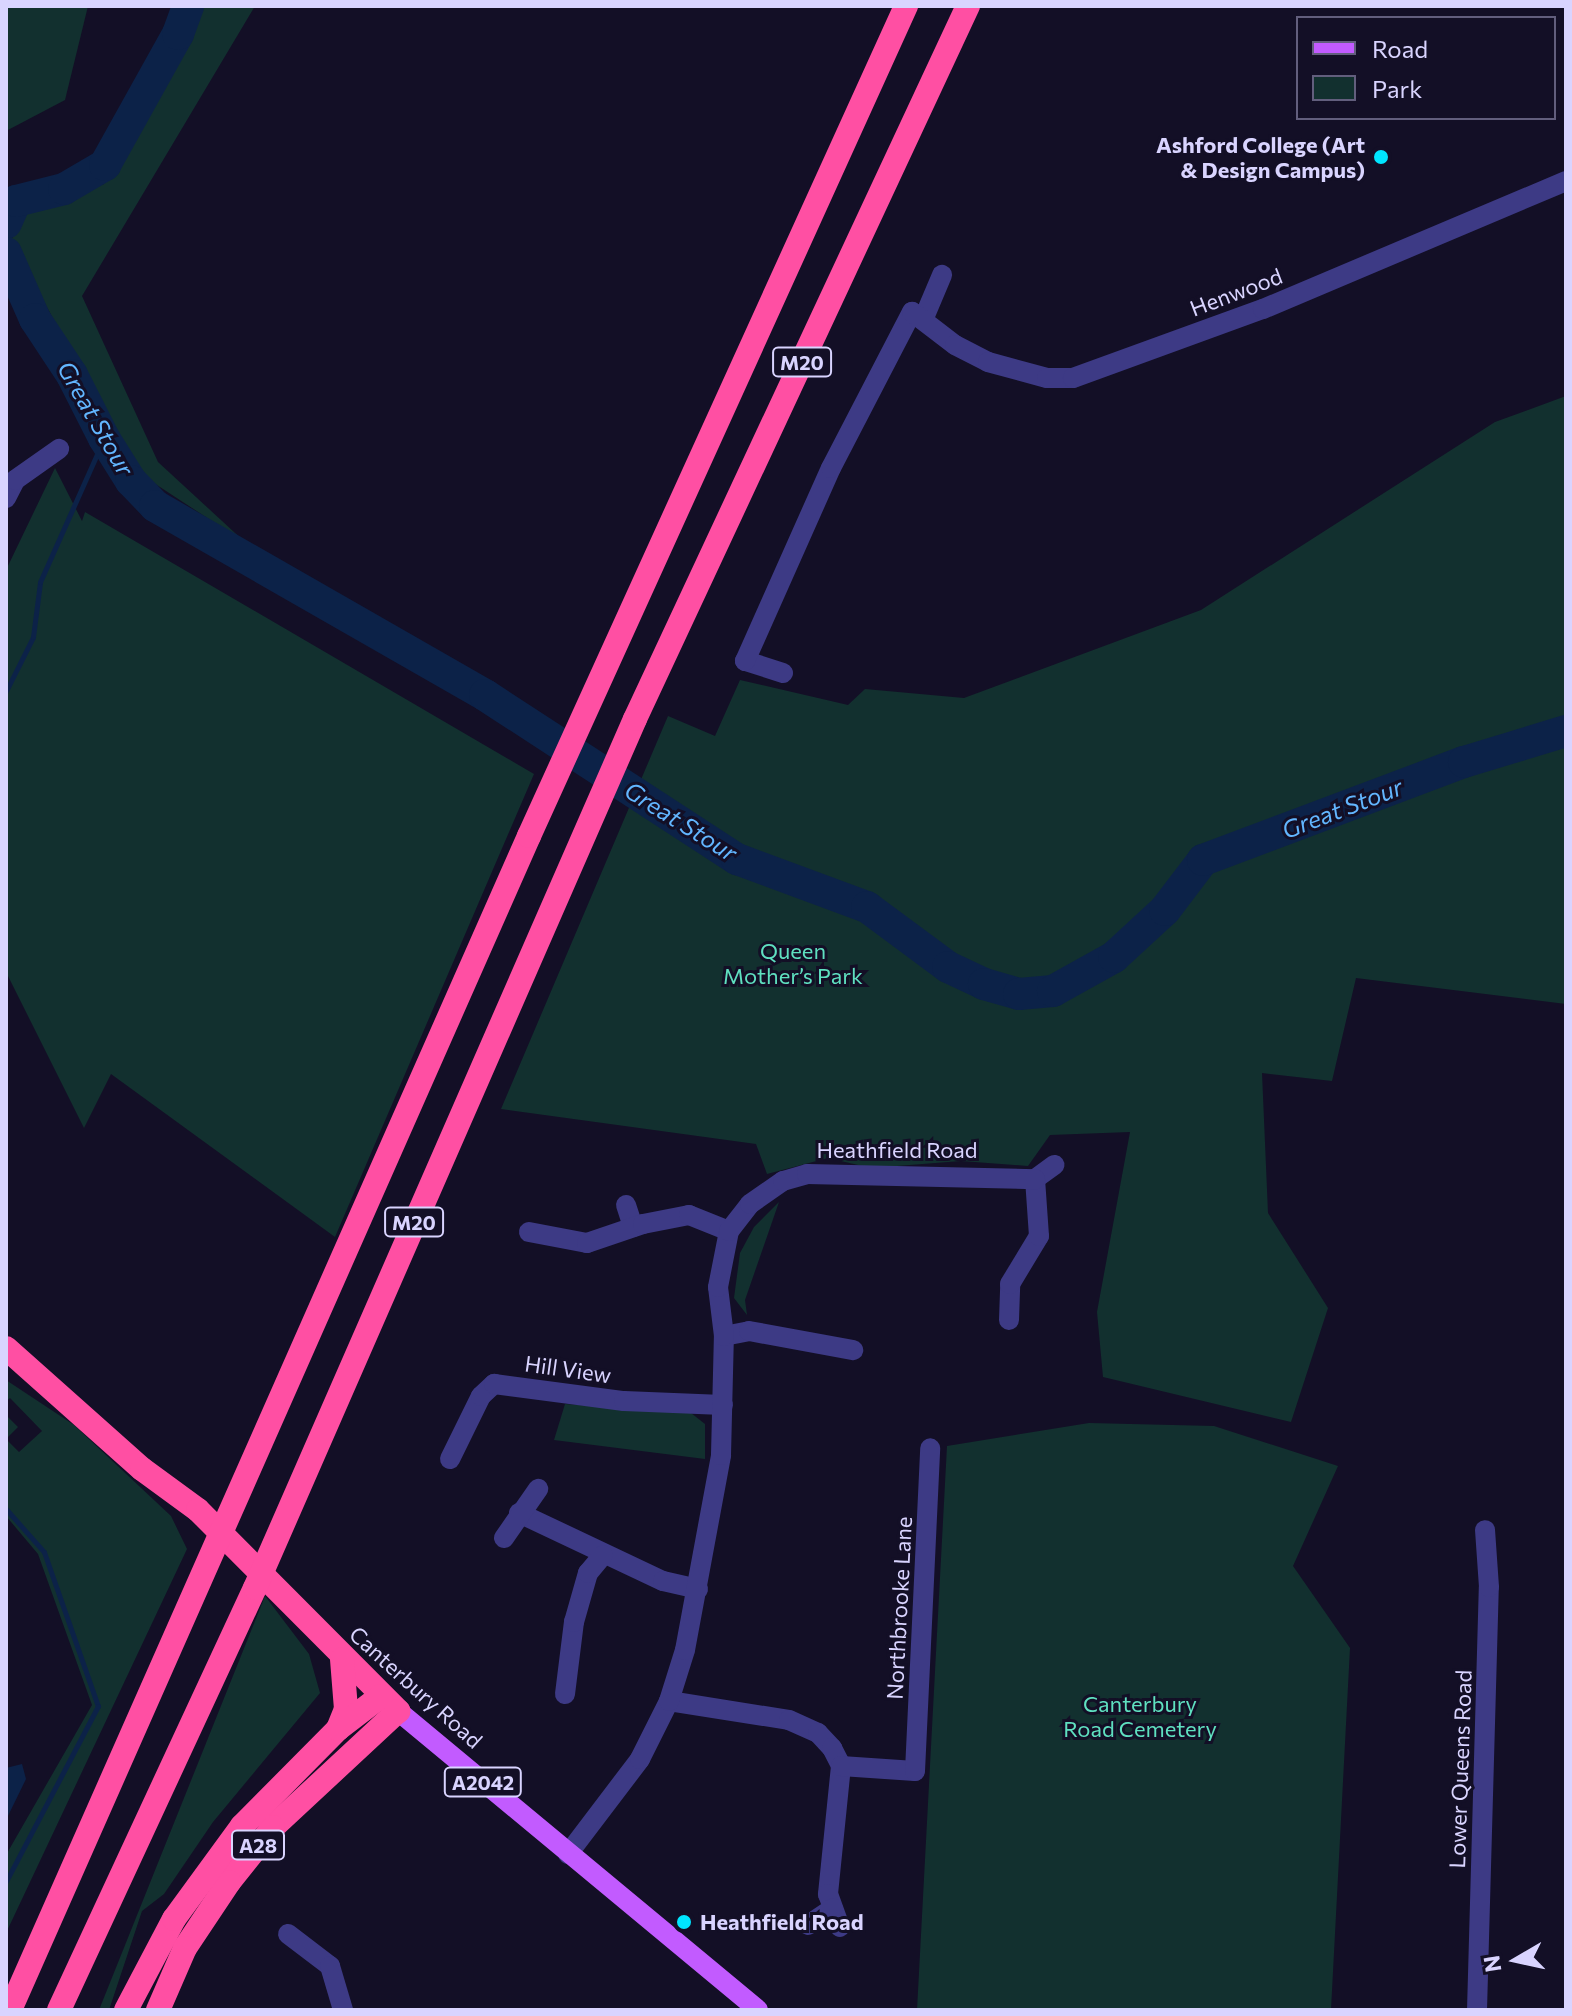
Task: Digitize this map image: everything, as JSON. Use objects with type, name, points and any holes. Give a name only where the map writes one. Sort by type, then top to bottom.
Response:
[{"type":"highway","name":"M20","points":[[10,2010],[529,836],[906,6]]},
{"type":"highway","name":"M20","points":[[59,2010],[255,1588],[635,719],[968,6]]},
{"type":"highway","name":"Canterbury Road","points":[[6,1330],[151,1460],[163,1481]]},
{"type":"highway","name":"Canterbury Road","points":[[6,1348],[142,1469],[163,1481],[198,1510],[291,1600],[342,1659],[390,1703]]},
{"type":"highway","points":[[338,1729],[346,1698],[342,1659]]},
{"type":"highway","name":"A28","points":[[126,2010],[174,1919],[242,1826],[338,1729],[390,1703]]},
{"type":"highway","name":"A28","points":[[158,2010],[185,1948],[238,1871],[273,1827],[390,1703]]},
{"type":"main road","name":"Canterbury Road","points":[[390,1703],[758,2010]]},
{"type":"street","name":"Henwood","points":[[923,320],[988,362],[1047,378],[1073,378],[1263,309],[1566,181]]},
{"type":"street","points":[[783,673],[745,661],[831,468],[912,312],[923,320],[942,275]]},
{"type":"street","points":[[6,498],[15,480],[59,449]]},
{"type":"street","points":[[1009,1320],[1010,1284],[1039,1236],[1035,1179],[1054,1165]]},
{"type":"street","name":"Heathfield Road","points":[[568,1854],[640,1759],[669,1701],[698,1589],[723,1405],[724,1336],[718,1287],[729,1231],[750,1204],[783,1181],[807,1174],[1035,1179]]},
{"type":"street","points":[[626,1205],[633,1227]]},
{"type":"street","points":[[529,1232],[587,1243],[633,1227],[689,1215],[729,1231]]},
{"type":"street","points":[[724,1336],[749,1331],[853,1350]]},
{"type":"street","name":"Hill View","points":[[450,1459],[481,1396],[494,1384],[624,1401],[723,1405]]},
{"type":"street","name":"Northbrooke Lane","points":[[841,1766],[915,1771],[930,1448]]},
{"type":"street","points":[[504,1538],[538,1489]]},
{"type":"street","points":[[519,1513],[663,1581],[698,1589]]},
{"type":"street","name":"Lower Queens Road","points":[[1477,2010],[1489,1587],[1485,1530]]},
{"type":"street","points":[[565,1694],[584,1585],[603,1555]]},
{"type":"street","points":[[669,1701],[789,1720],[818,1733],[841,1766],[828,1854],[836,1918],[808,1925]]},
{"type":"street","points":[[288,1934],[330,1966],[343,2010]]},
{"type":"green space","points":[[6,6],[88,6],[65,100],[6,131]]},
{"type":"green space","points":[[192,6],[255,6],[82,296],[158,462],[247,544],[134,470],[11,240],[26,213],[104,184],[143,91]]},
{"type":"green space","name":"Queen Mother’s Park","points":[[1566,396],[1566,1004],[1356,978],[1332,1081],[1262,1073],[1268,1213],[1328,1308],[1291,1422],[1103,1377],[1097,1312],[1130,1132],[1050,1135],[1028,1166],[961,1161],[871,1168],[828,1158],[767,1174],[756,1144],[501,1109],[668,716],[715,736],[740,680],[848,705],[865,689],[964,698],[1201,610],[1495,422]]},
{"type":"green space","points":[[55,468],[82,521],[85,512],[534,774],[335,1237],[111,1074],[84,1128],[6,972],[6,570]]},
{"type":"green space","points":[[779,1202],[745,1300],[747,1315],[734,1298],[740,1253],[754,1227]]},
{"type":"green space","points":[[6,1380],[74,1425],[171,1516],[187,1549],[6,1933],[6,1855],[92,1705],[38,1554],[6,1516],[6,1439],[19,1452],[42,1431],[10,1398],[6,1401]]},
{"type":"green space","points":[[565,1404],[691,1413],[705,1424],[705,1459],[554,1440]]},
{"type":"green space","points":[[6,1415],[18,1427],[6,1439]]},
{"type":"green space","name":"Canterbury Road Cemetery","points":[[1089,1423],[1214,1426],[1338,1466],[1293,1566],[1350,1648],[1331,2010],[917,2010],[947,1446]]},
{"type":"green space","points":[[265,1596],[309,1654],[320,1693],[213,1822],[164,1894],[142,1911],[109,2010],[99,2010]]},
{"type":"water","points":[[22,1764],[26,1779],[6,1820],[6,1768]]},
{"type":"waterway","name":"Great Stour","points":[[6,223],[16,201],[64,189],[105,165],[178,34],[188,6]]},
{"type":"waterway","name":"Great Stour","points":[[6,253],[35,319],[72,375],[104,438],[131,481],[155,506],[485,695],[737,859],[867,907],[948,967],[984,984],[1019,994],[1053,991],[1114,957],[1165,910],[1203,860],[1464,762],[1566,731]]},
{"type":"waterway","points":[[6,691],[33,637],[40,582],[104,438]]},
{"type":"waterway","points":[[6,1509],[44,1552],[98,1706],[6,1881]]},
{"type":"place","name":"Ashford College (Art & Design Campus)","points":[[1381,157]]},
{"type":"place","name":"Heathfield Road","points":[[684,1922]]}]
